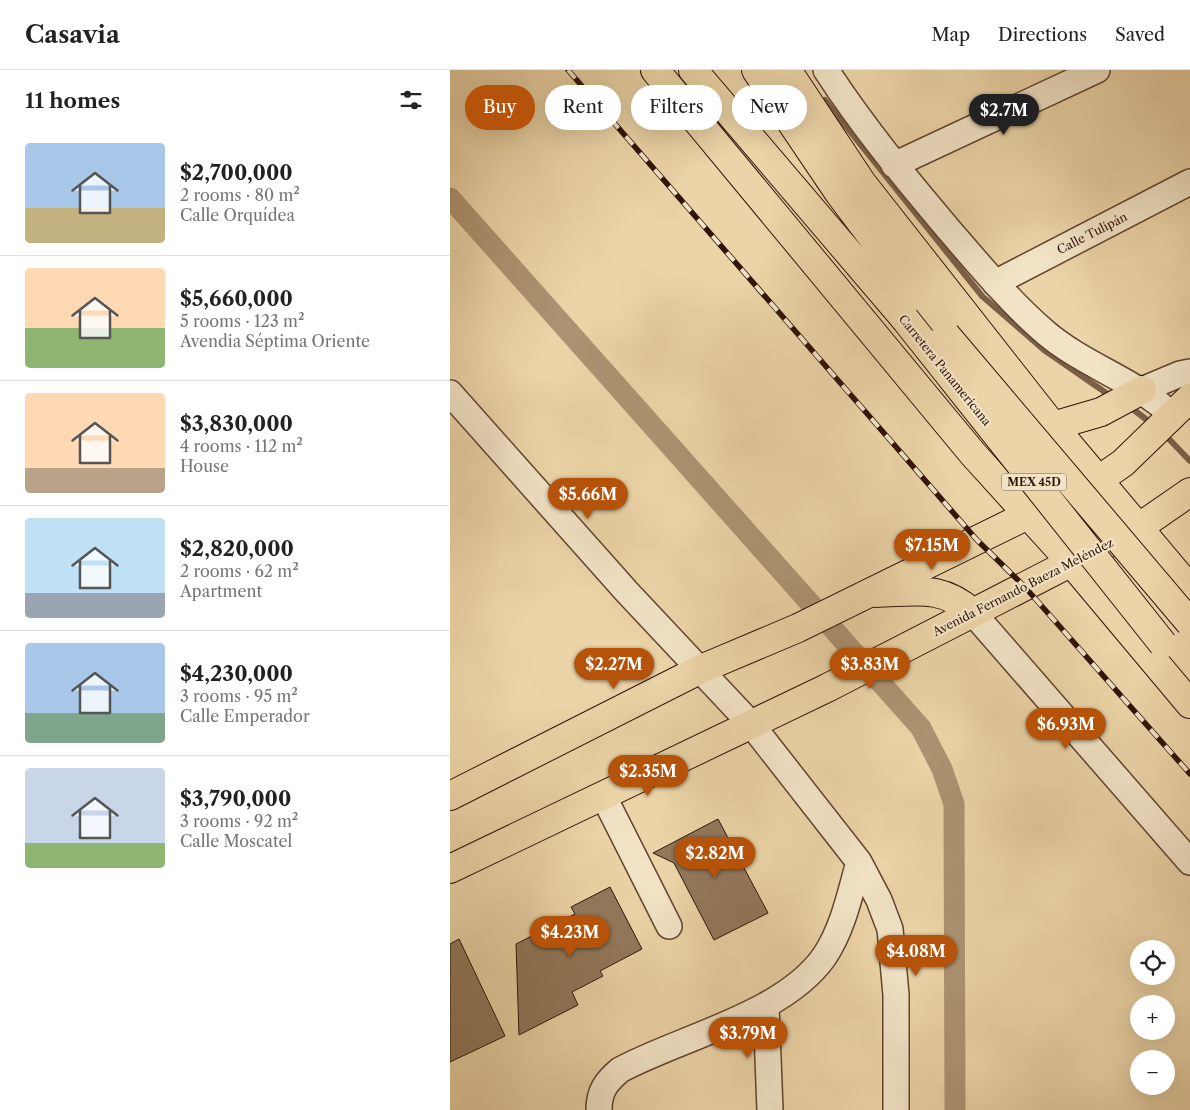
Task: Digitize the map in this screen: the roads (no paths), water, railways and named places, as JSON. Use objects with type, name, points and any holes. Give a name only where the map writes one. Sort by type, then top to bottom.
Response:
[{"type":"main road","points":[[655,70],[973,454],[1070,562],[1190,704]]},
{"type":"main road","name":"Carretera Panamericana","points":[[693,70],[905,319],[1190,676]]},
{"type":"main road","name":"Carretera Panamericana","points":[[756,70],[839,193],[946,335],[1190,622]]},
{"type":"main road","points":[[787,70],[862,183],[1053,426],[1184,582]]},
{"type":"main road","points":[[973,454],[1003,458],[1026,453],[1038,447],[1048,436],[1053,426],[1102,412],[1142,390]]},
{"type":"main road","points":[[450,796],[701,669],[798,628],[1097,480],[1124,463],[1181,406]]},
{"type":"main road","name":"Avenida Fernando Baeza Meléndez","points":[[450,869],[827,688],[1138,528],[1190,492]]},
{"type":"main road","points":[[1115,614],[1117,589],[1123,580],[1135,572],[1147,568],[1160,568],[1184,582]]},
{"type":"main road","points":[[861,597],[936,592],[958,600],[973,612]]},
{"type":"street","points":[[826,70],[894,165],[995,283],[1046,333],[1070,352],[1103,371],[1181,406]]},
{"type":"street","points":[[894,165],[1096,70]]},
{"type":"street","name":"Calle Tulipán","points":[[995,283],[1190,182]]},
{"type":"street","points":[[1142,390],[1180,374],[1190,372]]},
{"type":"street","points":[[450,393],[620,585],[751,724],[858,862],[879,900],[890,929],[896,995],[896,1110]]},
{"type":"street","points":[[973,612],[1190,862]]},
{"type":"street","points":[[603,795],[669,926]]},
{"type":"street","points":[[599,1110],[602,1090],[608,1081],[620,1070],[766,1006],[809,975],[823,958],[843,919],[858,862]]},
{"type":"street","points":[[766,1006],[770,1110]]},
{"type":"waterway","points":[[825,100],[982,296],[1044,350],[1112,397]]},
{"type":"waterway","points":[[450,198],[921,728],[942,769],[954,804],[955,1110]]},
{"type":"waterway","points":[[1134,410],[1147,420]]},
{"type":"waterway","points":[[1170,440],[1190,461]]},
{"type":"railway","points":[[568,70],[977,540],[1024,586],[1190,774]]}]
